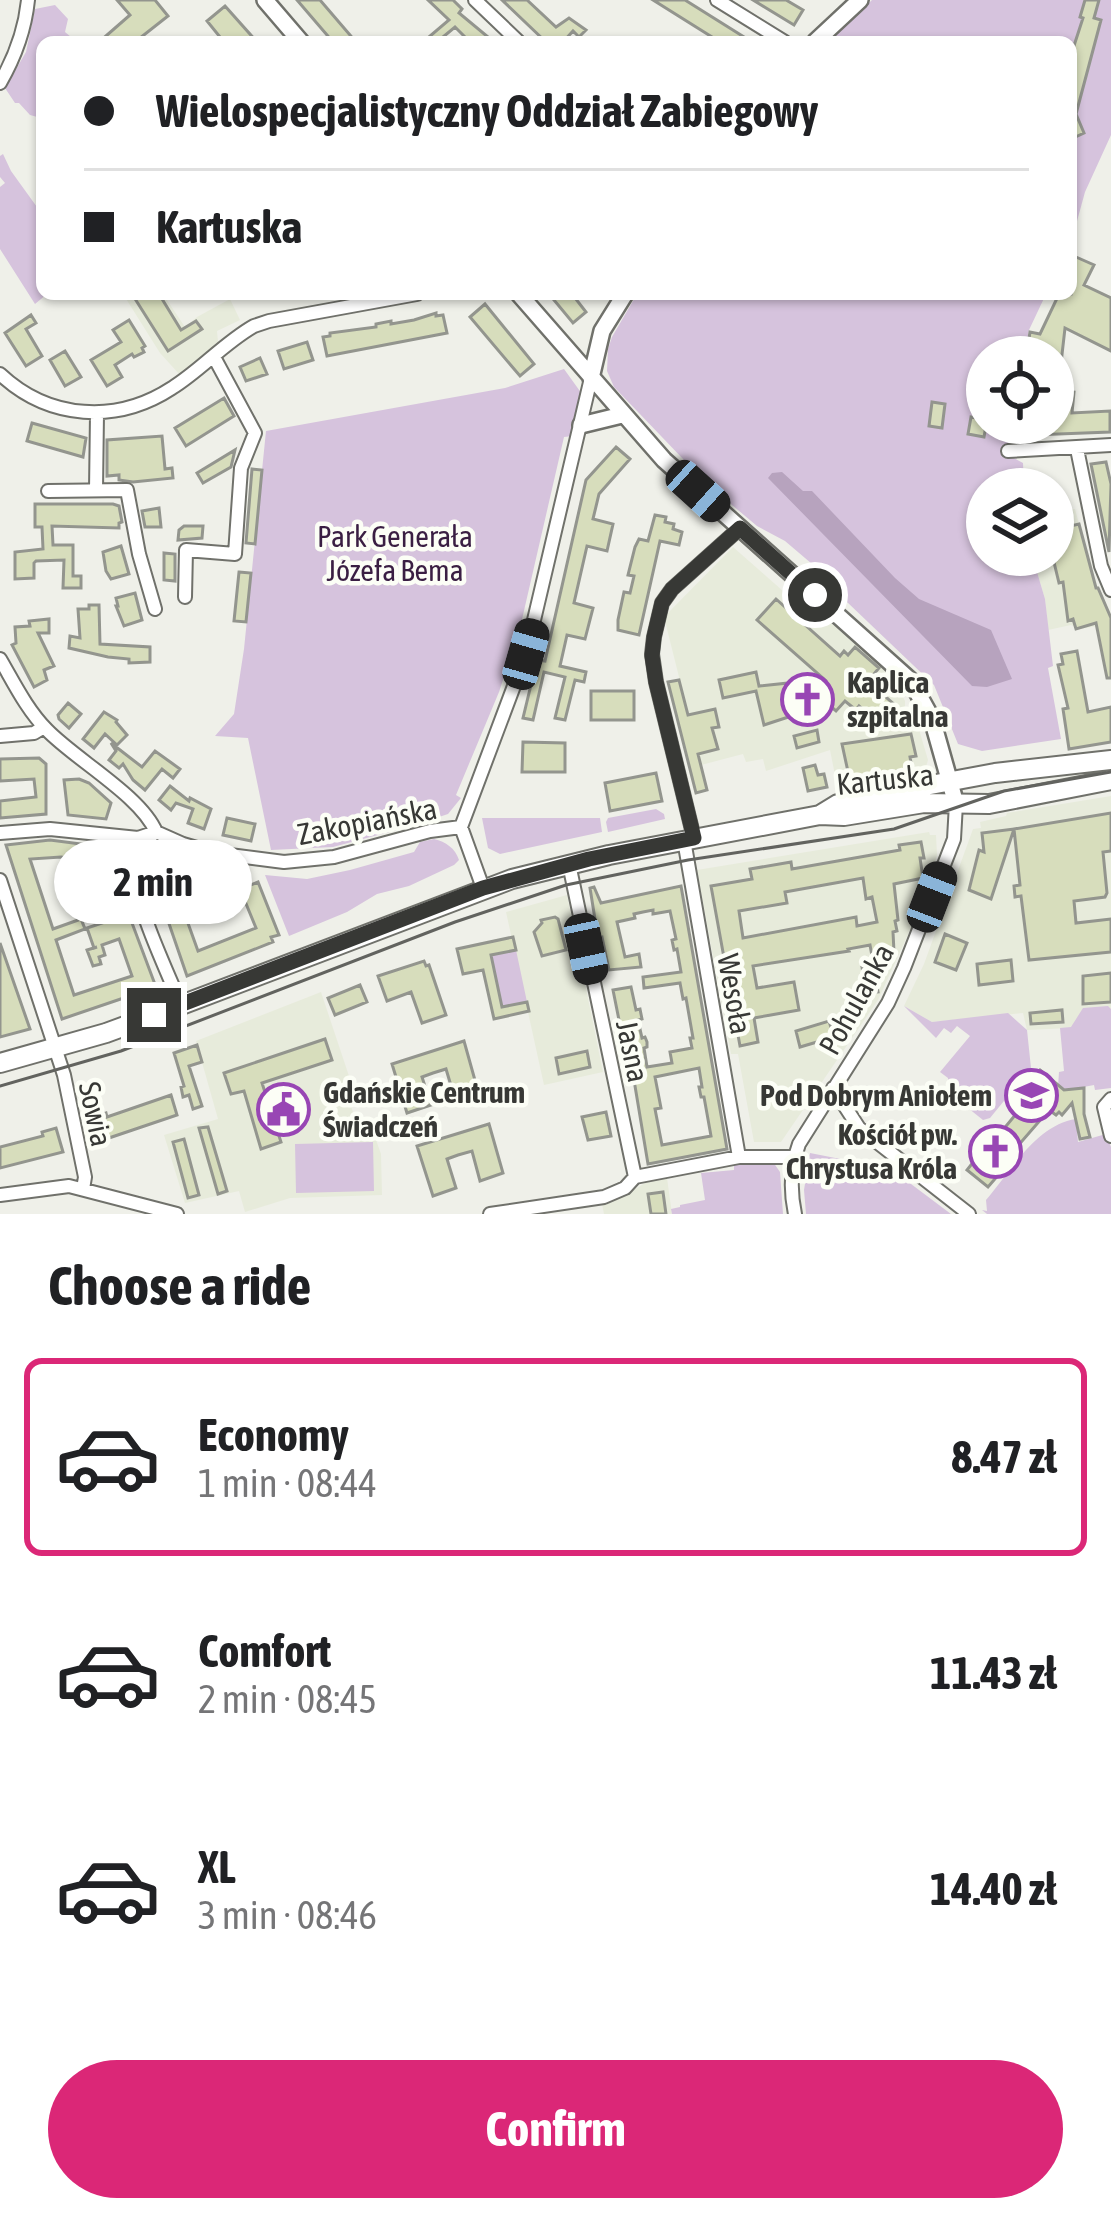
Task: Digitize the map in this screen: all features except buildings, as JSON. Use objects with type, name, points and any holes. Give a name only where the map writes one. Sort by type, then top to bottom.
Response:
[{"type":"main road","name":"Kartuska","points":[[820,815],[838,804],[950,781],[1111,760]]},
{"type":"main road","name":"Kartuska","points":[[0,1063],[181,1005],[483,888],[568,864],[820,815],[844,816],[924,803],[981,805],[1111,780]]},
{"type":"street","points":[[0,83],[17,49],[28,0]]},
{"type":"street","points":[[265,0],[296,36]]},
{"type":"street","points":[[475,0],[513,36]]},
{"type":"street","points":[[717,0],[775,36]]},
{"type":"street","points":[[821,36],[860,0]]},
{"type":"street","points":[[0,374],[49,404],[97,414],[153,399],[241,333],[269,321],[384,300]]},
{"type":"street","points":[[524,300],[664,460],[911,681],[932,719],[956,804]]},
{"type":"street","points":[[483,888],[461,827],[526,654],[602,331],[621,300]]},
{"type":"street","points":[[564,347],[575,347],[602,331]]},
{"type":"street","points":[[185,597],[185,550],[235,554],[241,468],[255,433],[214,357]]},
{"type":"street","points":[[96,490],[97,414]]},
{"type":"street","points":[[580,425],[622,415]]},
{"type":"street","points":[[1008,451],[1111,445]]},
{"type":"street","points":[[1077,449],[1101,566],[1111,590]]},
{"type":"street","points":[[48,491],[127,490],[155,609]]},
{"type":"street","name":"Wesoła","points":[[739,1157],[689,839],[652,656],[662,603],[740,528]]},
{"type":"street","points":[[0,659],[44,727],[149,818],[156,832],[140,849],[136,882],[181,1005]]},
{"type":"street","points":[[0,736],[34,733],[44,727]]},
{"type":"street","name":"Pohulanka","points":[[795,1214],[794,1157],[804,1133],[900,980],[954,838],[956,804]]},
{"type":"street","name":"Zakopiańska","points":[[0,833],[50,829],[138,838],[156,832],[214,853],[284,862],[334,857],[461,827]]},
{"type":"street","name":"Jasna","points":[[568,864],[635,1177]]},
{"type":"street","name":"Sowia","points":[[0,880],[64,1075],[85,1177],[83,1189]]},
{"type":"street","points":[[833,1088],[859,1128],[969,1214]]},
{"type":"street","points":[[1111,1099],[1104,1112],[1111,1136]]},
{"type":"street","points":[[490,1214],[604,1197],[625,1188],[635,1177],[739,1157],[794,1157]]},
{"type":"street","points":[[0,1195],[52,1187],[83,1189],[177,1214]]},
{"type":"shaded area","points":[[127,300],[167,300],[185,327],[230,300],[240,320],[217,331],[218,342],[180,375]]},
{"type":"shaded area","points":[[782,472],[803,491],[812,491],[919,599],[991,630],[1012,679],[972,686],[768,478]]},
{"type":"shaded area","points":[[1074,509],[1111,624],[1048,630],[1038,576],[1074,576]]},
{"type":"shaded area","points":[[733,547],[783,591],[814,608],[893,678],[905,710],[918,726],[928,760],[925,770],[838,790],[830,750],[766,771],[763,759],[746,762],[743,754],[701,765],[664,617]]},
{"type":"shaded area","points":[[1111,796],[1111,1009],[1070,1028],[1027,1030],[1023,1013],[932,1022],[904,1006],[973,829],[1007,813]]},
{"type":"shaded area","points":[[929,832],[936,835],[937,855],[922,904],[878,1000],[781,1142],[754,1142],[738,1054],[731,1054],[697,870]]},
{"type":"shaded area","points":[[567,895],[603,1072],[544,1085],[506,912]]},
{"type":"shaded area","name":"Gdańskie Centrum Świadczeń","points":[[321,992],[356,1097],[349,1100],[362,1139],[376,1140],[381,1154],[382,1195],[290,1198],[245,1212],[239,1191],[185,1203],[164,1135],[218,1119],[196,1041]]},
{"type":"shaded area","points":[[667,1178],[672,1214],[604,1214],[602,1204]]},
{"type":"green space","points":[[872,0],[1111,0],[1111,135],[1077,221],[1077,36],[835,36]]},
{"type":"green space","points":[[55,5],[68,19],[65,32],[70,36],[36,36],[36,117],[15,103],[5,88],[26,52],[35,9]]},
{"type":"green space","points":[[3,154],[36,206],[36,300],[40,300],[35,304],[0,249],[0,187],[5,183],[0,177]]},
{"type":"green space","points":[[634,300],[1043,300],[1028,336],[966,336],[966,444],[1010,444],[1010,456],[1023,468],[966,468],[966,576],[1038,576],[1061,739],[982,751],[958,744],[934,685],[825,575],[707,484],[614,387],[607,371],[608,349]]},
{"type":"green space","name":"Park Generała Józefa Bema","points":[[564,369],[582,394],[573,436],[564,437],[520,628],[456,795],[461,798],[448,814],[415,825],[333,847],[271,850],[248,738],[215,736],[234,714],[266,431],[505,388]]},
{"type":"green space","points":[[656,809],[665,819],[608,832],[608,818]]},
{"type":"green space","points":[[482,818],[600,818],[602,832],[500,854],[488,848]]},
{"type":"green space","points":[[434,839],[455,852],[459,860],[454,865],[409,886],[377,894],[289,936],[265,875],[307,879],[350,870],[414,852],[420,842]]},
{"type":"green space","points":[[516,950],[527,1002],[502,1007],[491,955]]},
{"type":"green space","points":[[904,1006],[932,1022],[1008,1013],[1027,1030],[1031,1068],[990,1118],[983,1120],[948,1092],[948,1078],[940,1072],[970,1036],[957,1026],[951,1033],[944,1028],[936,1038]]},
{"type":"green space","points":[[1108,1006],[1111,1088],[1073,1089],[1069,1106],[1058,1087],[1059,1072],[1064,1071],[1060,1028],[1071,1027],[1083,1008]]},
{"type":"green space","points":[[1076,1119],[1078,1142],[1106,1134],[1111,1147],[1111,1214],[987,1214],[982,1210],[987,1211],[986,1200],[1037,1140]]},
{"type":"green space","points":[[373,1142],[374,1191],[296,1193],[295,1144]]},
{"type":"green space","points":[[810,1153],[891,1169],[951,1214],[806,1214]]},
{"type":"green space","points":[[773,1162],[780,1172],[783,1214],[672,1214],[671,1209],[680,1205],[705,1200],[701,1173],[734,1170],[734,1164]]},
{"type":"tram line","points":[[0,1086],[121,1051],[455,922],[566,885],[688,860],[894,829],[1004,791],[1111,772]]},
{"type":"place","name":"Kaplica szpitalna","points":[[808,699]]},
{"type":"place","name":"Pod Dobrym Aniołem","points":[[1031,1095]]},
{"type":"place","name":"Gdańskie Centrum Świadczeń","points":[[284,1109]]},
{"type":"place","name":"Kościół pw. Chrystusa Króla","points":[[996,1151]]},
{"type":"route","points":[[154,1015],[483,888],[589,859],[694,838],[652,654],[662,603],[740,528],[815,595]]}]
